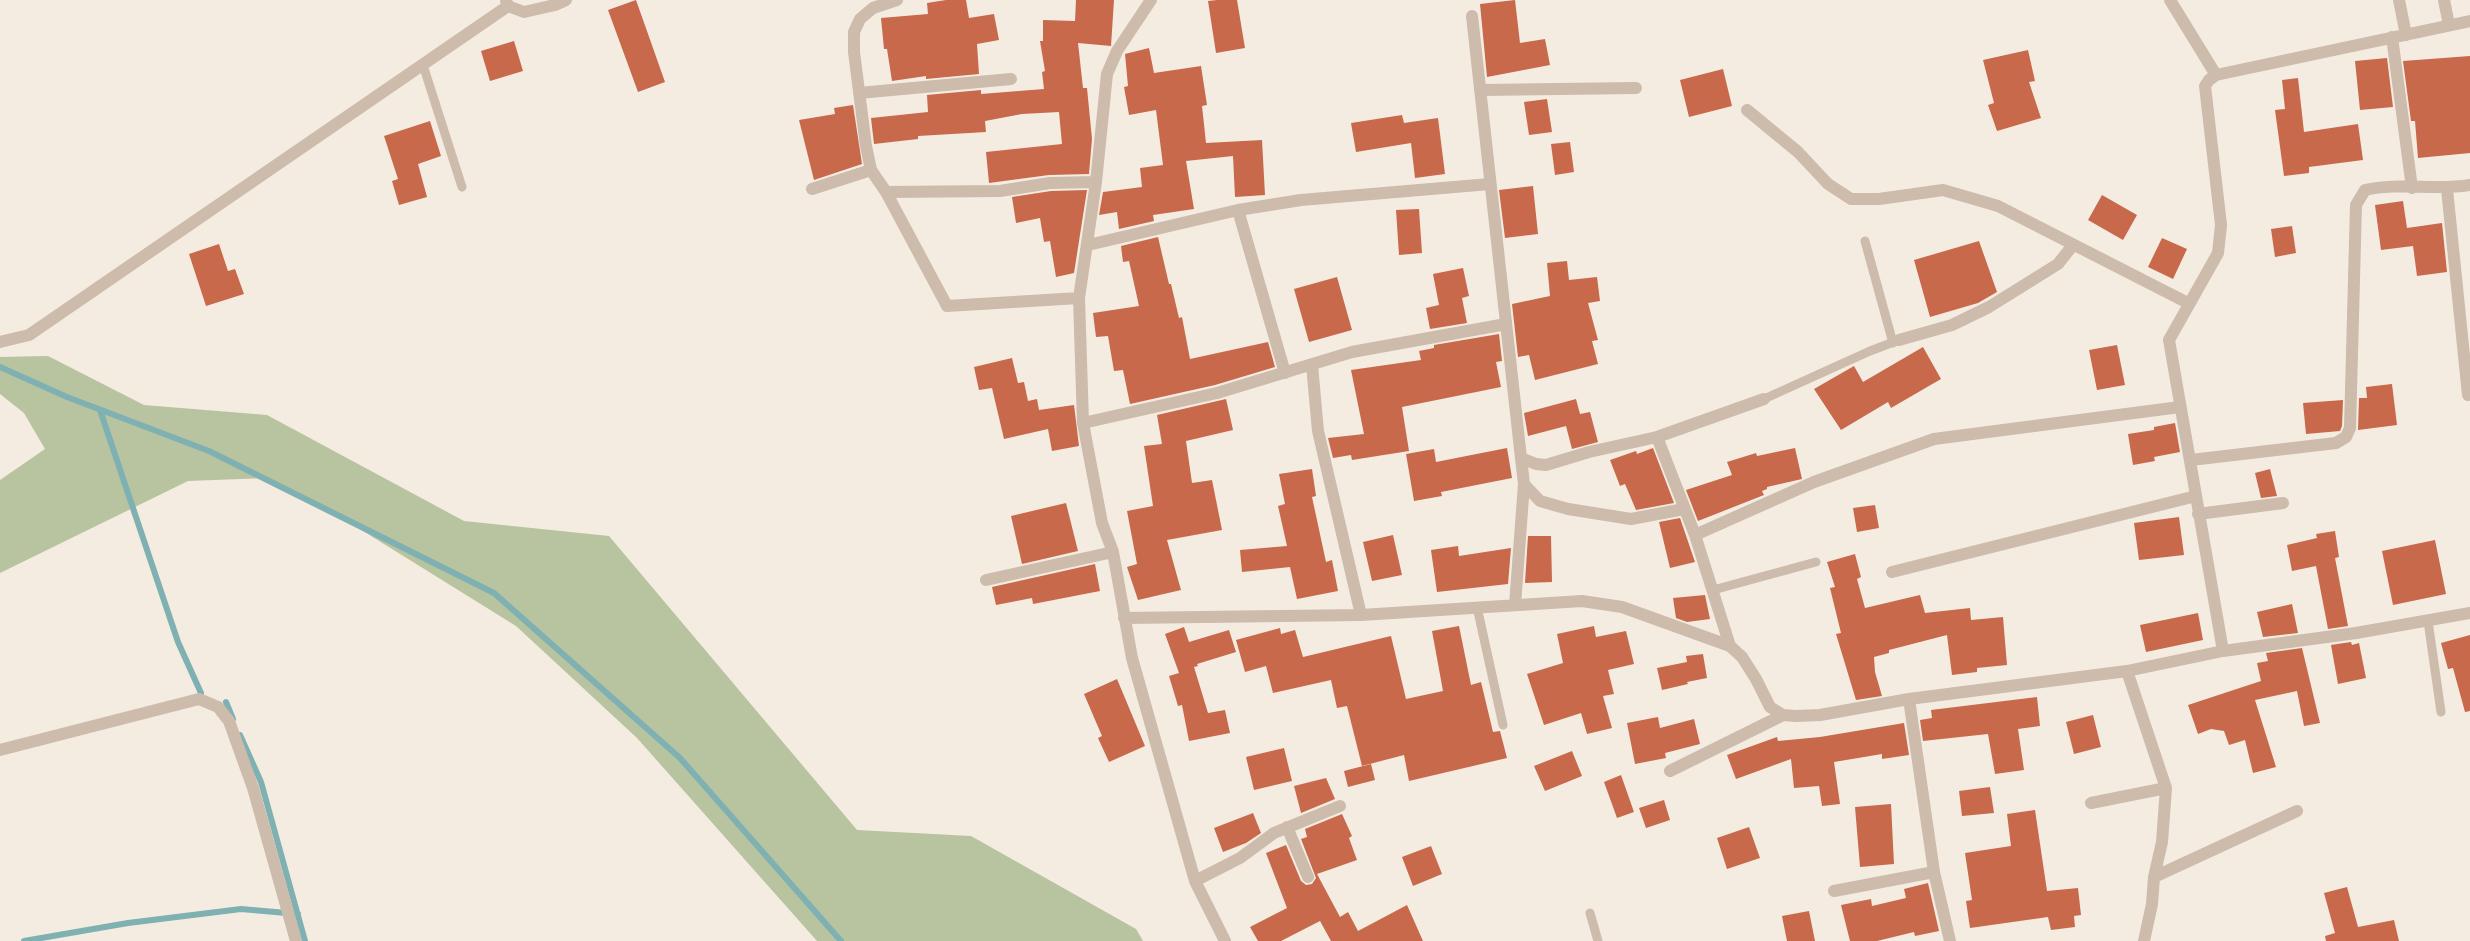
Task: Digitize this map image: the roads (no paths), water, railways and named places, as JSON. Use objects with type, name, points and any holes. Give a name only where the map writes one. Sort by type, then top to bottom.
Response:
[{"type":"street","points":[[0,342],[28,335],[423,65],[507,3],[524,12],[555,5],[566,0]]},
{"type":"street","points":[[897,0],[873,8],[860,19],[854,32],[854,52],[859,93],[871,170],[886,192],[947,306],[1079,298]]},
{"type":"street","points":[[1150,0],[1117,52],[1107,74],[1096,182],[1079,298],[1082,423],[1102,523],[1113,552],[1132,658],[1195,881],[1225,941]]},
{"type":"street","points":[[2170,0],[2216,75]]},
{"type":"street","points":[[2400,0],[2406,35]]},
{"type":"street","points":[[2444,0],[2449,25]]},
{"type":"street","points":[[1472,16],[1524,484],[1515,605]]},
{"type":"street","points":[[2223,651],[2169,340],[2218,252],[2221,225],[2205,86],[2216,75],[2470,21]]},
{"type":"street","points":[[2392,37],[2412,188]]},
{"type":"street","points":[[859,93],[1011,79]]},
{"type":"street","points":[[1480,90],[1636,88]]},
{"type":"street","points":[[1747,110],[1798,152],[1828,184],[1851,199],[1879,199],[1943,190],[1998,206],[2188,303]]},
{"type":"street","points":[[812,189],[871,170]]},
{"type":"street","points":[[886,192],[1000,190],[1050,183],[1096,182]]},
{"type":"street","points":[[1088,245],[1238,210],[1301,200],[1490,184]]},
{"type":"street","points":[[2191,460],[2336,443],[2346,437],[2350,428],[2356,205],[2365,190],[2381,187],[2447,189],[2470,185]]},
{"type":"street","points":[[2447,189],[2468,395]]},
{"type":"street","points":[[1238,210],[1285,373]]},
{"type":"street","points":[[1896,341],[1952,325],[1989,306],[2058,264],[2073,245]]},
{"type":"street","points":[[1082,423],[1217,393],[1352,352],[1506,324]]},
{"type":"street","points":[[1312,365],[1318,431],[1361,615]]},
{"type":"street","points":[[1521,458],[1536,464],[1546,464],[1657,437],[1764,399]]},
{"type":"street","points":[[1695,535],[1814,482],[1934,438],[2180,407]]},
{"type":"street","points":[[1657,437],[1695,535],[1730,646]]},
{"type":"street","points":[[1524,484],[1540,500],[1568,509],[1631,520],[1684,508]]},
{"type":"street","points":[[1892,572],[2196,496]]},
{"type":"street","points":[[2198,514],[2283,503]]},
{"type":"street","points":[[986,580],[1113,552]]},
{"type":"street","points":[[1124,618],[1361,615],[1582,601],[1622,607],[1730,646],[1742,657],[1770,707],[1783,715]]},
{"type":"street","points":[[1670,771],[1783,715],[1820,715],[1908,699],[2127,672],[2223,651],[2356,634],[2470,613]]},
{"type":"street","points":[[2127,672],[2166,788],[2162,842],[2154,877],[2152,904],[2144,941]]},
{"type":"street","points":[[0,750],[199,699],[218,707],[229,721],[253,788],[296,941]]},
{"type":"street","points":[[1908,699],[1934,872],[1950,941]]},
{"type":"street","points":[[2092,803],[2166,788]]},
{"type":"street","points":[[1195,881],[1240,858],[1274,833],[1340,806]]},
{"type":"street","points":[[2154,877],[2297,811]]},
{"type":"street","points":[[1287,827],[1308,877]]},
{"type":"street","points":[[1834,891],[1934,872]]},
{"type":"lane","points":[[423,65],[462,187]]},
{"type":"lane","points":[[1764,399],[1896,341],[1864,241]]},
{"type":"lane","points":[[1713,590],[1816,562]]},
{"type":"lane","points":[[1477,607],[1503,724]]},
{"type":"lane","points":[[2428,621],[2441,712]]},
{"type":"lane","points":[[1590,913],[1598,941]]},
{"type":"waterway","points":[[0,367],[67,397],[209,451],[494,593],[680,758],[841,941]]},
{"type":"waterway","points":[[100,410],[178,642],[201,693]]},
{"type":"waterway","points":[[226,702],[233,719]]},
{"type":"waterway","points":[[240,735],[261,782],[305,941]]},
{"type":"waterway","points":[[24,941],[128,923],[241,909],[298,914]]}]
